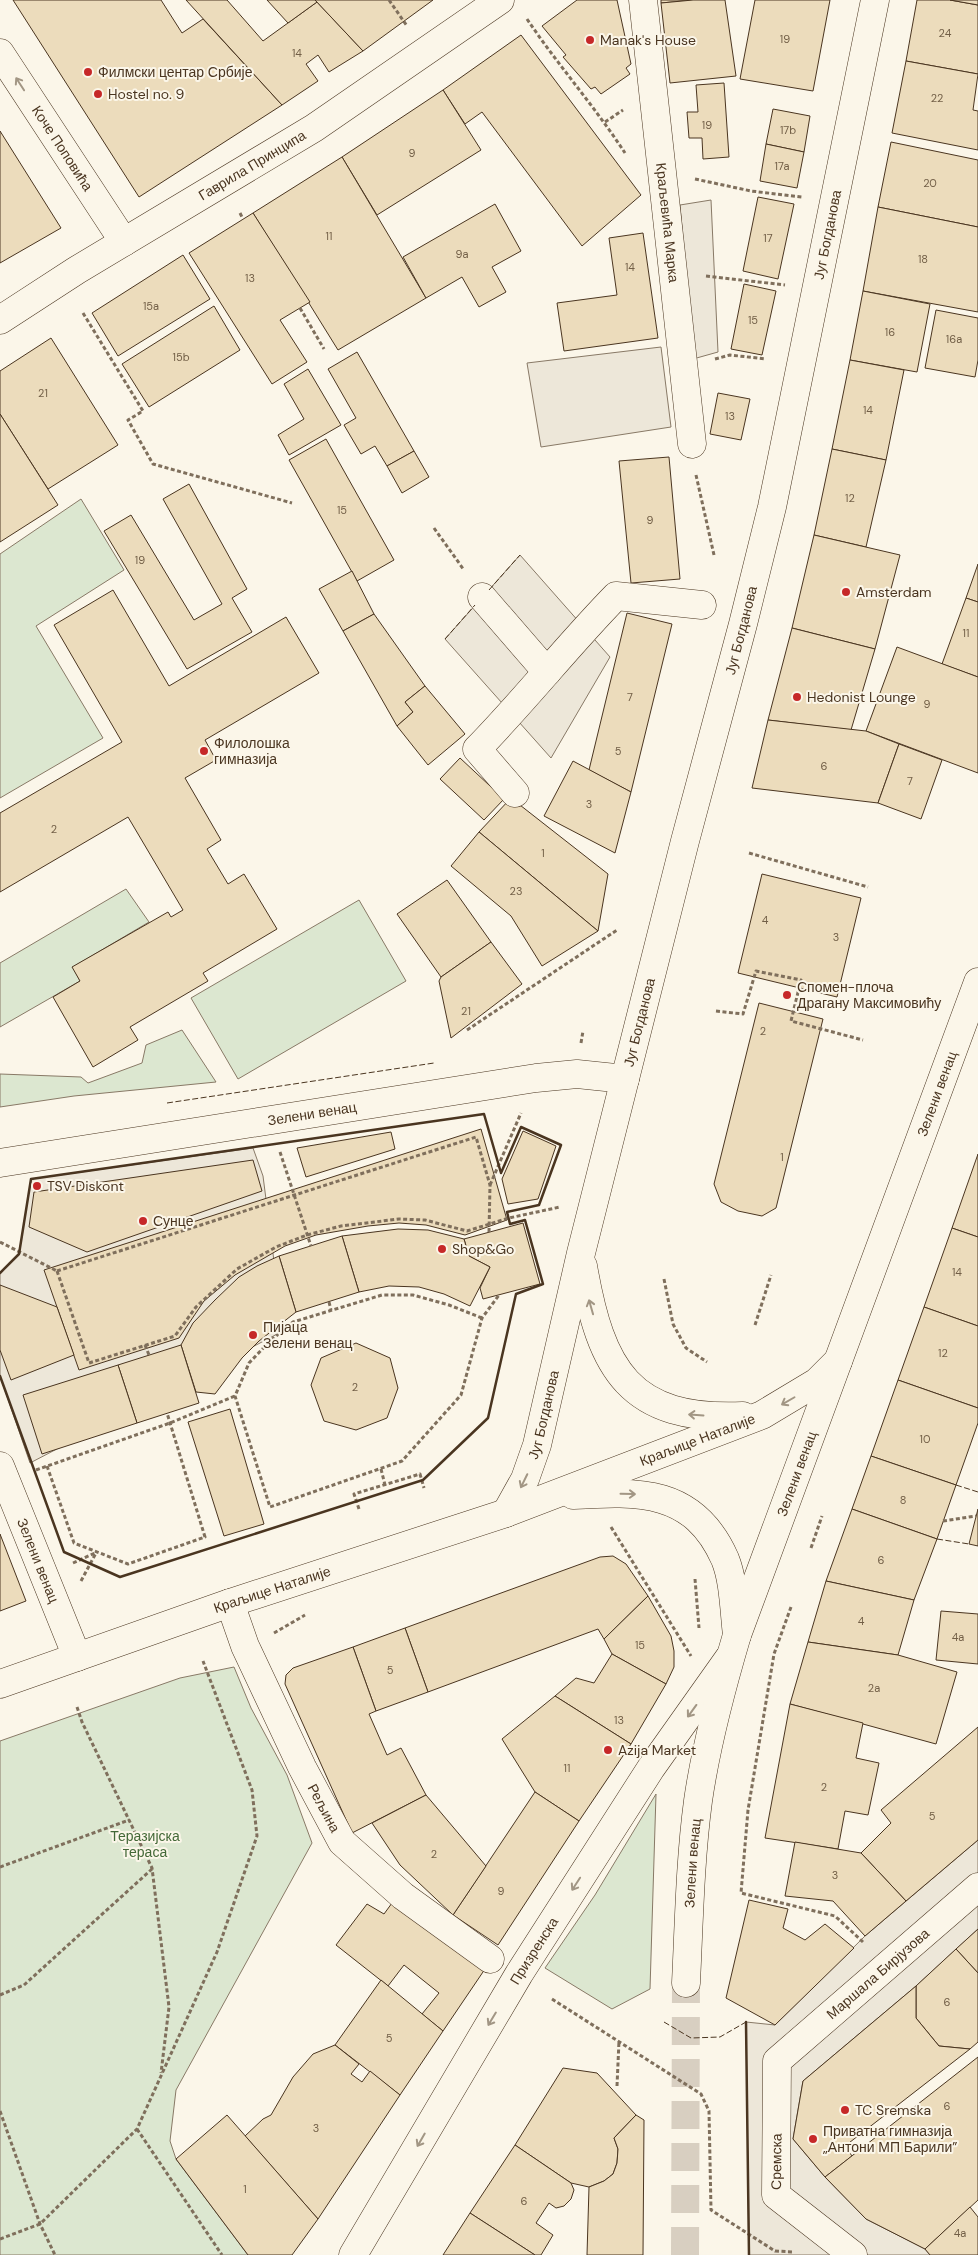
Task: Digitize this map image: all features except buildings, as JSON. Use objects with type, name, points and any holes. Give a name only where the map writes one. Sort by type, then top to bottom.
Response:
[{"type":"street","name":"Гаврила Принципа","points":[[0,320],[77,270],[314,128],[500,0]]},
{"type":"street","name":"Краљевића Марка","points":[[643,0],[692,444]]},
{"type":"street","name":"Југ Богданова","points":[[506,1513],[525,1479],[537,1445],[581,1254],[685,841],[772,507],[875,0]]},
{"type":"street","name":"Коче Поповића","points":[[0,53],[124,242]]},
{"type":"street","points":[[515,793],[477,749],[512,714],[585,628],[616,596],[702,605]]},
{"type":"street","points":[[482,597],[547,672]]},
{"type":"street","name":"Зелени венац","points":[[686,1983],[698,1801],[711,1730],[733,1646],[978,982]]},
{"type":"street","name":"Зелени венац","points":[[0,1163],[536,1078],[577,1074],[625,1079]]},
{"type":"street","name":"Југ Богданова","points":[[581,1254],[589,1304],[603,1344],[622,1376],[636,1392],[649,1401],[689,1414],[726,1417],[762,1415]]},
{"type":"street","name":"Краљице Наталије","points":[[0,1684],[230,1603],[506,1513],[762,1415],[817,1382],[838,1362]]},
{"type":"street","name":"Зелени венац","points":[[0,1466],[77,1657]]},
{"type":"street","name":"Краљице Наталије","points":[[544,1498],[604,1493],[636,1494],[673,1502],[688,1511],[708,1529],[725,1560],[732,1592],[733,1646]]},
{"type":"street","name":"Рељина","points":[[230,1603],[245,1646],[302,1768],[342,1842],[403,1896],[517,1977]]},
{"type":"street","name":"Призренска","points":[[353,2255],[517,1977],[651,1768],[733,1646]]},
{"type":"street","name":"Маршала Бирјузова","points":[[777,2061],[978,1887]]},
{"type":"street","name":"Сремска","points":[[777,2061],[776,2195],[853,2255]]},
{"type":"path","points":[[389,0],[404,22]]},
{"type":"path","points":[[526,19],[554,59],[605,122],[626,155]]},
{"type":"path","points":[[715,184],[805,198]]},
{"type":"path","points":[[240,213],[243,219]]},
{"type":"path","points":[[715,277],[785,285]]},
{"type":"path","points":[[300,308],[324,349]]},
{"type":"path","points":[[83,313],[143,411],[128,420],[153,464],[292,503]]},
{"type":"path","points":[[718,358],[730,355],[766,359]]},
{"type":"path","points":[[698,487],[714,555]]},
{"type":"path","points":[[434,528],[482,597]]},
{"type":"path","points":[[749,853],[868,888]]},
{"type":"path","points":[[468,1030],[617,930]]},
{"type":"path","points":[[716,1011],[743,1014],[756,970],[801,980],[791,1021],[863,1040]]},
{"type":"path","points":[[490,1185],[536,1078]]},
{"type":"path","points":[[57,1271],[476,1137],[490,1185],[489,1233]]},
{"type":"path","points":[[284,1162],[311,1246]]},
{"type":"path","points":[[0,1242],[57,1271],[89,1364],[175,1336],[196,1306],[237,1269],[276,1246],[306,1235],[341,1226],[399,1219],[425,1220],[467,1231],[509,1218],[560,1206]]},
{"type":"path","points":[[755,1325],[771,1275]]},
{"type":"path","points":[[664,1279],[673,1324],[686,1348],[708,1362]]},
{"type":"path","points":[[482,1318],[449,1305],[413,1295],[382,1295],[293,1322],[270,1341],[249,1363],[235,1396],[270,1506],[402,1461],[461,1395],[482,1318],[499,1295]]},
{"type":"path","points":[[329,1302],[331,1310]]},
{"type":"path","points":[[146,1345],[148,1354]]},
{"type":"path","points":[[167,1413],[170,1423],[205,1537],[128,1564],[74,1543],[47,1466],[170,1423],[235,1396]]},
{"type":"path","points":[[381,1469],[385,1485]]},
{"type":"path","points":[[360,1509],[354,1494],[420,1474],[424,1488]]},
{"type":"path","points":[[810,1548],[822,1516]]},
{"type":"path","points":[[943,1521],[976,1516]]},
{"type":"path","points":[[608,1522],[695,1663]]},
{"type":"path","points":[[70,1564],[96,1553]]},
{"type":"path","points":[[85,1574],[96,1553]]},
{"type":"path","points":[[694,1572],[699,1628]]},
{"type":"path","points":[[790,1607],[773,1664],[748,1810],[741,1893],[835,1916],[888,1965]]},
{"type":"path","points":[[0,2239],[40,2224],[136,2128],[161,2079],[217,1952],[256,1836],[252,1790],[203,1661]]},
{"type":"path","points":[[77,1707],[82,1722],[152,1868],[169,2007],[161,2079]]},
{"type":"path","points":[[0,1867],[129,1820]]},
{"type":"path","points":[[0,1995],[24,1984],[152,1868]]},
{"type":"path","points":[[552,1999],[701,2094],[710,2111],[710,2210],[776,2251]]},
{"type":"path","points":[[617,2086],[618,2040]]},
{"type":"path","points":[[0,2112],[40,2224],[55,2255]]},
{"type":"path","points":[[136,2128],[222,2255]]},
{"type":"green space","points":[[81,499],[124,570],[36,626],[103,738],[0,798],[0,554]]},
{"type":"green space","points":[[126,889],[149,922],[73,967],[80,981],[0,1027],[0,963]]},
{"type":"green space","points":[[359,900],[406,981],[238,1079],[191,998]]},
{"type":"green space","points":[[182,1030],[216,1082],[74,1096],[0,1107],[0,1074],[81,1077],[88,1083],[142,1063],[146,1045]]},
{"type":"green space","name":"Теразијска тераса","points":[[234,1667],[251,1708],[287,1775],[312,1843],[176,2090],[170,2141],[176,2159],[248,2255],[0,2255],[0,1741],[180,1678]]},
{"type":"green space","points":[[656,1794],[650,1989],[612,2009],[545,1968],[595,1895]]},
{"type":"shaded area","points":[[711,200],[718,352],[693,359],[680,205]]},
{"type":"shaded area","points":[[661,347],[671,427],[541,447],[527,363]]},
{"type":"shaded area","points":[[520,555],[610,657],[551,758],[445,639]]},
{"type":"shaded area","points":[[253,1148],[263,1176],[283,1331],[30,1463],[0,1376],[0,1273],[19,1254],[31,1179]]},
{"type":"shaded area","points":[[978,1840],[978,1929],[916,1986],[803,2081],[793,2139],[825,2177],[866,2219],[925,2249],[930,2255],[749,2255],[746,2022],[775,2025],[865,1936]]},
{"type":"tunnel","points":[[685,2255],[686,1983]]},
{"type":"fence","points":[[489,590],[520,555]]},
{"type":"fence","points":[[445,639],[475,605]]},
{"type":"fence","points":[[167,1103],[434,1063]]},
{"type":"fence","points":[[956,1485],[978,1492]]},
{"type":"fence","points":[[937,1539],[969,1544]]},
{"type":"fence","points":[[664,2022],[691,2038],[720,2037],[746,2022]]},
{"type":"wall","points":[[0,1273],[19,1254],[31,1179],[484,1114],[501,1173],[521,1127],[561,1145],[539,1205],[507,1212],[510,1224],[525,1220],[543,1284],[516,1294],[488,1418],[423,1480],[120,1577],[64,1552],[0,1376]]},
{"type":"wall","points":[[746,2022],[749,2255]]},
{"type":"place","name":"Manak's House","points":[[590,40]]},
{"type":"place","name":"Филмски центар Србије","points":[[88,72]]},
{"type":"place","name":"Hostel no. 9","points":[[98,94]]},
{"type":"place","name":"Amsterdam","points":[[846,592]]},
{"type":"place","name":"Hedonist Lounge","points":[[797,697]]},
{"type":"place","name":"Филолошка гимназија","points":[[204,751]]},
{"type":"place","name":"Спомен-плоча Драгану Максимовићу","points":[[787,995]]},
{"type":"place","name":"TSV Diskont","points":[[37,1186]]},
{"type":"place","name":"Сунце","points":[[143,1221]]},
{"type":"place","name":"Shop&Go","points":[[442,1249]]},
{"type":"place","name":"Пијаца Зелени венац","points":[[253,1335]]},
{"type":"place","name":"Azija Market","points":[[608,1750]]},
{"type":"place","name":"TC Sremska","points":[[845,2110]]},
{"type":"place","name":"Приватна гимназија „Антони МП Барили”","points":[[813,2139]]}]
